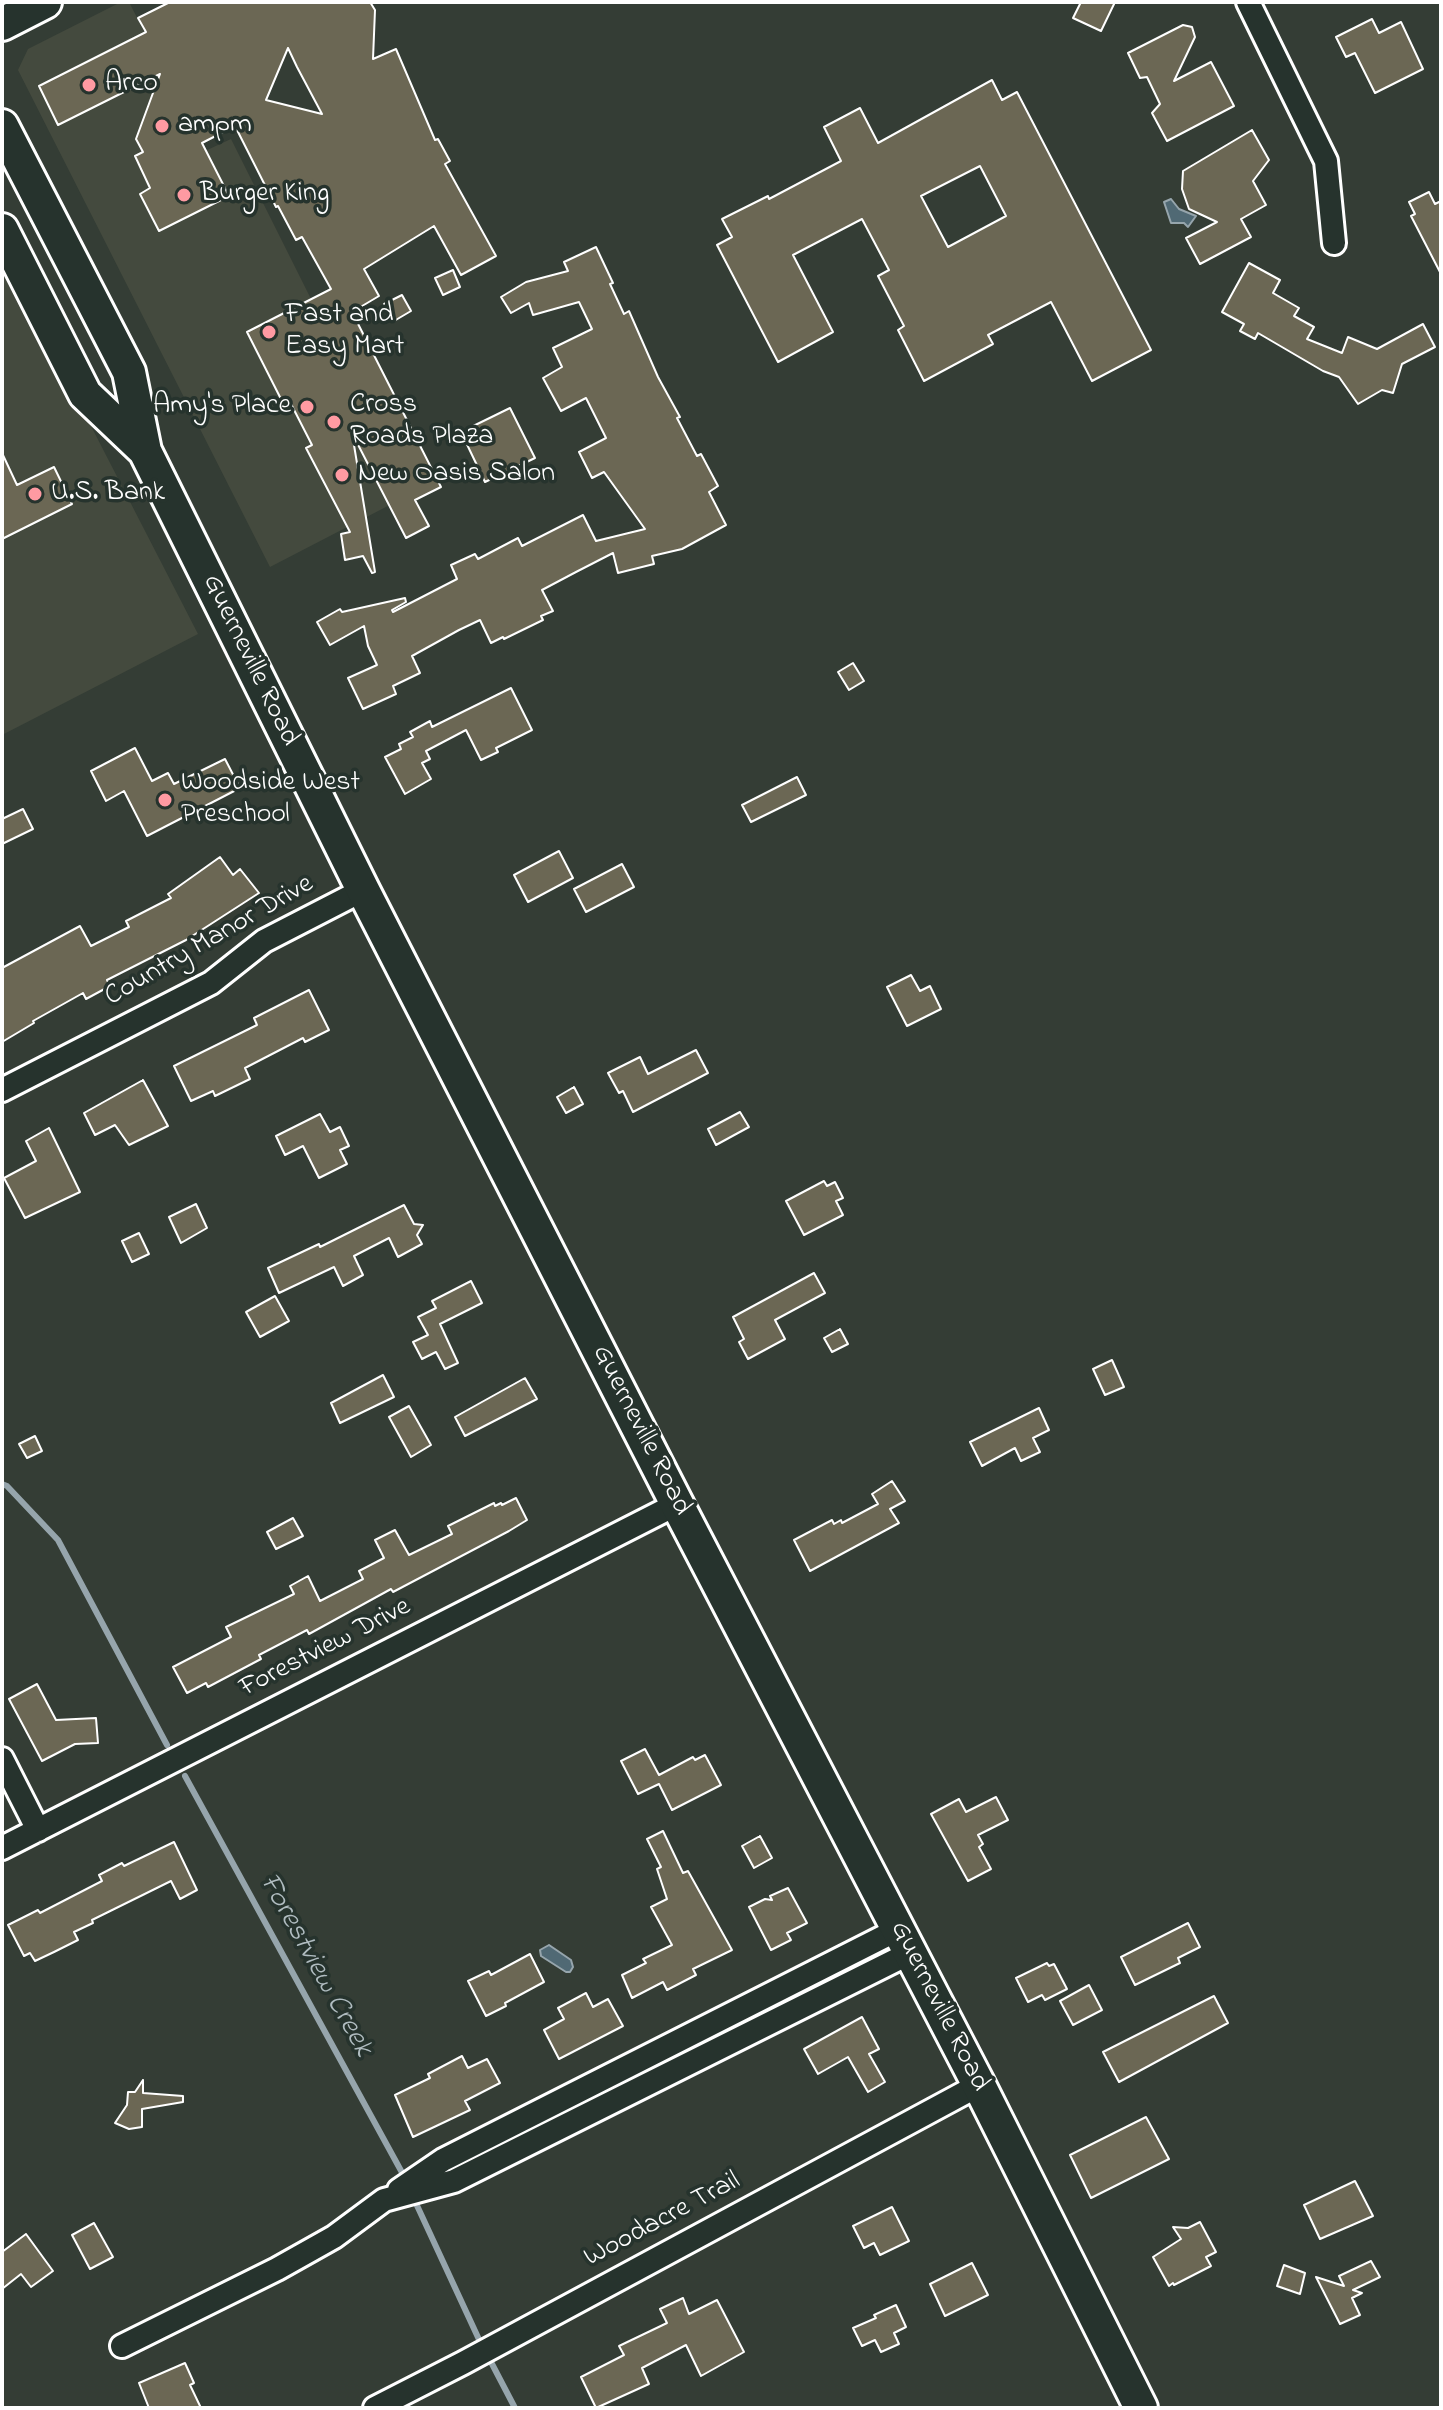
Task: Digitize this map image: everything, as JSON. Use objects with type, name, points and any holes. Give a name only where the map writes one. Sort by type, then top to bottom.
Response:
[{"type":"main road","points":[[2,24],[45,2]]},
{"type":"main road","name":"Guerneville Road","points":[[2,126],[129,372],[145,451],[363,890],[979,2085],[1141,2408]]},
{"type":"main road","name":"Guerneville Road","points":[[2,230],[85,394],[145,451]]},
{"type":"street","points":[[1248,2],[1326,161],[1334,243]]},
{"type":"street","name":"Country Manor Drive","points":[[2,1090],[211,983],[264,941],[363,890]]},
{"type":"street","name":"Forestview Drive","points":[[2,1848],[677,1504]]},
{"type":"street","points":[[2,1759],[38,1830]]},
{"type":"street","points":[[122,2346],[334,2237],[443,2160],[904,1941]]},
{"type":"street","name":"Woodacre Trail","points":[[375,2408],[979,2085]]},
{"type":"shaded area","points":[[121,2],[129,2],[205,151],[231,139],[409,495],[270,567],[18,70],[28,49]]},
{"type":"shaded area","points":[[2,253],[198,634],[2,735]]},
{"type":"water","points":[[1171,199],[1179,209],[1196,216],[1188,227],[1184,223],[1171,223],[1164,202]]},
{"type":"water","points":[[549,1945],[571,1960],[573,1967],[570,1972],[541,1956],[540,1950]]},
{"type":"building","points":[[170,2],[370,2],[375,10],[373,59],[396,49],[435,140],[438,139],[450,161],[445,164],[496,256],[461,275],[434,226],[364,269],[379,296],[352,312],[441,487],[415,500],[429,526],[406,538],[352,433],[375,572],[372,573],[363,556],[345,560],[341,534],[350,532],[306,448],[312,445],[290,402],[284,405],[247,332],[331,289],[302,237],[296,240],[276,207],[235,126],[202,143],[229,196],[159,231],[140,194],[150,188],[135,156],[143,152],[136,139],[160,74],[58,125],[39,86],[146,32],[138,18]],"holes":[[[288,48],[322,114],[266,100]]]},
{"type":"building","points":[[1081,2],[1115,2],[1101,31],[1073,18]]},
{"type":"building","points":[[1372,19],[1379,33],[1401,22],[1423,69],[1375,93],[1355,53],[1346,57],[1336,37]]},
{"type":"building","points":[[1183,25],[1192,27],[1195,37],[1174,81],[1211,62],[1234,106],[1167,141],[1152,113],[1160,104],[1147,77],[1140,78],[1128,53]]},
{"type":"building","points":[[992,80],[1002,100],[1017,92],[1151,350],[1092,381],[1051,302],[988,335],[993,344],[924,381],[898,330],[904,326],[878,276],[889,270],[862,219],[793,255],[833,332],[778,362],[717,245],[732,237],[722,219],[768,196],[769,199],[841,161],[824,127],[860,108],[878,143]],"holes":[[[980,166],[1006,216],[948,247],[921,196]]]},
{"type":"building","points":[[1252,130],[1269,160],[1253,181],[1266,205],[1241,219],[1251,237],[1200,264],[1186,238],[1217,222],[1189,209],[1182,189],[1183,171]]},
{"type":"building","points":[[1429,192],[1435,204],[1441,201],[1441,274],[1411,216],[1415,214],[1409,202]]},
{"type":"building","points":[[596,247],[624,314],[629,311],[658,377],[680,417],[677,418],[697,456],[701,454],[718,486],[709,492],[726,525],[682,549],[652,556],[654,564],[618,573],[613,553],[576,572],[542,590],[553,611],[541,616],[543,620],[504,639],[491,643],[480,620],[459,630],[412,656],[420,673],[393,686],[396,694],[363,709],[348,678],[377,665],[368,646],[364,626],[330,645],[317,622],[340,609],[342,612],[405,598],[406,602],[393,612],[457,579],[451,565],[475,554],[478,559],[518,538],[522,546],[583,515],[596,541],[645,529],[604,472],[592,478],[579,452],[606,438],[586,398],[561,411],[543,378],[562,367],[553,348],[592,329],[579,302],[533,315],[529,303],[511,313],[501,297],[526,282],[568,271],[564,262]]},
{"type":"building","points":[[1249,263],[1280,280],[1273,293],[1299,308],[1294,316],[1314,327],[1307,339],[1342,353],[1348,337],[1377,349],[1423,324],[1435,347],[1402,364],[1393,393],[1382,390],[1358,404],[1339,377],[1258,333],[1255,339],[1240,331],[1244,324],[1222,312]]},
{"type":"building","points":[[453,270],[460,287],[443,295],[435,278]]},
{"type":"building","points":[[402,295],[411,311],[394,321],[384,304]]},
{"type":"building","points":[[510,408],[535,458],[485,482],[461,432]]},
{"type":"building","name":"U.S. Bank","points":[[2,453],[17,485],[54,467],[72,504],[2,539]]},
{"type":"building","points":[[853,663],[864,681],[849,690],[838,672]]},
{"type":"building","points":[[511,688],[532,730],[496,748],[498,752],[481,760],[466,730],[426,751],[430,759],[422,763],[431,779],[405,794],[385,757],[401,749],[399,744],[413,737],[410,732],[430,721],[432,727]]},
{"type":"building","points":[[135,748],[152,781],[168,773],[174,784],[225,759],[240,788],[147,836],[124,791],[106,801],[91,771]]},
{"type":"building","points":[[797,777],[806,795],[751,822],[742,805]]},
{"type":"building","points":[[23,809],[33,829],[2,844],[2,819]]},
{"type":"building","points":[[559,851],[573,878],[528,902],[514,875]]},
{"type":"building","points":[[220,857],[233,875],[240,869],[259,893],[186,940],[107,980],[110,986],[86,999],[83,993],[2,1042],[2,968],[80,926],[91,946],[129,927],[126,921],[171,898],[168,894]]},
{"type":"building","points":[[622,864],[634,887],[586,912],[574,889]]},
{"type":"building","points":[[911,975],[920,991],[930,986],[941,1009],[907,1026],[887,987]]},
{"type":"building","points":[[309,990],[329,1030],[305,1042],[303,1038],[245,1068],[250,1079],[215,1096],[213,1091],[191,1101],[174,1066],[257,1025],[254,1018]]},
{"type":"building","points":[[696,1050],[708,1073],[633,1112],[623,1091],[619,1093],[608,1073],[640,1057],[648,1074]]},
{"type":"building","points":[[143,1080],[168,1126],[129,1145],[115,1125],[95,1135],[84,1113]]},
{"type":"building","points":[[574,1087],[583,1104],[566,1113],[557,1097]]},
{"type":"building","points":[[740,1112],[749,1127],[716,1145],[708,1129]]},
{"type":"building","points":[[320,1114],[330,1132],[340,1127],[349,1146],[340,1150],[347,1164],[319,1178],[303,1146],[285,1155],[276,1136]]},
{"type":"building","points":[[49,1128],[80,1192],[25,1218],[4,1178],[36,1161],[26,1141]]},
{"type":"building","points":[[824,1181],[827,1186],[835,1182],[843,1198],[836,1201],[843,1215],[804,1235],[786,1201]]},
{"type":"building","points":[[196,1204],[207,1228],[181,1243],[169,1217]]},
{"type":"building","points":[[404,1205],[414,1224],[423,1225],[417,1235],[422,1244],[398,1257],[389,1238],[354,1256],[363,1275],[343,1286],[334,1267],[279,1293],[268,1268],[319,1244],[320,1247]]},
{"type":"building","points":[[139,1233],[149,1254],[132,1262],[122,1241]]},
{"type":"building","points":[[814,1273],[825,1293],[775,1320],[785,1339],[748,1359],[739,1342],[744,1339],[733,1317]]},
{"type":"building","points":[[471,1281],[482,1303],[440,1324],[458,1363],[445,1369],[436,1352],[422,1359],[413,1342],[428,1335],[418,1317],[436,1308],[432,1301]]},
{"type":"building","points":[[275,1296],[289,1321],[260,1337],[246,1312]]},
{"type":"building","points":[[840,1329],[848,1344],[832,1352],[824,1338]]},
{"type":"building","points":[[1112,1360],[1124,1387],[1105,1395],[1093,1369]]},
{"type":"building","points":[[383,1375],[394,1397],[340,1423],[331,1403]]},
{"type":"building","points":[[525,1378],[537,1399],[465,1436],[455,1417]]},
{"type":"building","points":[[409,1406],[431,1445],[411,1457],[389,1417]]},
{"type":"building","points":[[1039,1408],[1049,1430],[1033,1438],[1040,1452],[1021,1461],[1015,1448],[982,1466],[970,1442]]},
{"type":"building","points":[[35,1436],[42,1451],[27,1458],[19,1444]]},
{"type":"building","points":[[892,1481],[905,1501],[890,1509],[899,1523],[810,1571],[794,1540],[832,1520],[834,1524],[841,1520],[842,1523],[878,1504],[872,1494]]},
{"type":"building","points":[[516,1498],[527,1520],[509,1531],[393,1592],[391,1589],[309,1634],[307,1630],[208,1687],[206,1683],[187,1693],[173,1667],[231,1637],[226,1627],[294,1594],[290,1586],[308,1576],[320,1601],[363,1579],[359,1571],[384,1558],[375,1540],[395,1530],[409,1555],[452,1534],[448,1526],[494,1503],[495,1506],[502,1505]]},
{"type":"building","points":[[293,1518],[303,1536],[276,1549],[267,1532]]},
{"type":"building","points":[[37,1684],[56,1720],[96,1718],[98,1743],[75,1744],[42,1761],[9,1699]]},
{"type":"building","points":[[645,1749],[659,1775],[693,1757],[695,1760],[705,1755],[721,1785],[672,1810],[659,1784],[638,1794],[621,1761]]},
{"type":"building","points":[[996,1797],[1008,1820],[978,1835],[983,1844],[979,1847],[991,1869],[968,1881],[931,1814],[959,1799],[966,1812]]},
{"type":"building","points":[[663,1831],[683,1873],[688,1871],[732,1950],[693,1969],[696,1975],[667,1990],[663,1982],[632,1998],[622,1975],[646,1963],[643,1959],[672,1945],[651,1907],[667,1899],[657,1869],[661,1867],[647,1839]]},
{"type":"building","points":[[760,1836],[772,1858],[754,1868],[742,1846]]},
{"type":"building","points":[[174,1842],[197,1890],[180,1899],[171,1881],[92,1920],[93,1923],[74,1932],[78,1940],[35,1961],[30,1953],[24,1956],[8,1925],[38,1910],[40,1913],[102,1881],[99,1875],[122,1863],[124,1866]]},
{"type":"building","points":[[788,1888],[807,1923],[787,1933],[791,1940],[771,1950],[749,1907],[765,1899],[772,1900],[770,1896]]},
{"type":"building","points":[[1188,1923],[1200,1947],[1178,1958],[1180,1963],[1135,1985],[1121,1957]]},
{"type":"building","points":[[530,1954],[544,1982],[486,2016],[468,1981],[489,1971],[491,1975]]},
{"type":"building","points":[[1047,1963],[1049,1966],[1054,1964],[1067,1989],[1045,2000],[1042,1995],[1028,2002],[1016,1978]]},
{"type":"building","points":[[1089,1985],[1102,2010],[1073,2025],[1060,2001]]},
{"type":"building","points":[[586,1993],[593,2007],[608,1999],[623,2026],[559,2059],[544,2030],[564,2019],[558,2008]]},
{"type":"building","points":[[1214,1996],[1228,2023],[1119,2082],[1103,2052]]},
{"type":"building","points":[[862,2017],[879,2049],[869,2054],[885,2082],[868,2092],[848,2057],[818,2074],[804,2049]]},
{"type":"building","points":[[462,2056],[468,2068],[487,2059],[500,2083],[465,2101],[470,2110],[413,2137],[395,2095],[430,2078],[428,2074]]},
{"type":"building","points":[[143,2080],[143,2093],[183,2096],[183,2102],[142,2109],[142,2127],[129,2129],[115,2123],[127,2105],[128,2092],[135,2092]]},
{"type":"building","points":[[1146,2117],[1169,2159],[1091,2198],[1070,2155]]},
{"type":"building","points":[[1355,2181],[1373,2216],[1320,2239],[1304,2205]]},
{"type":"building","points":[[892,2207],[909,2241],[880,2255],[874,2243],[864,2248],[853,2226]]},
{"type":"building","points":[[1200,2222],[1216,2252],[1206,2257],[1211,2266],[1169,2286],[1153,2257],[1181,2239],[1173,2227],[1188,2228]]},
{"type":"building","points":[[94,2223],[113,2257],[90,2269],[72,2235]]},
{"type":"building","points":[[26,2234],[53,2271],[31,2287],[21,2274],[2,2289],[2,2252]]},
{"type":"building","points":[[1371,2261],[1380,2277],[1353,2290],[1362,2293],[1352,2298],[1360,2315],[1340,2324],[1316,2277],[1344,2286],[1339,2276]]},
{"type":"building","points":[[972,2263],[988,2295],[945,2316],[930,2284]]},
{"type":"building","points":[[1284,2265],[1305,2273],[1300,2294],[1277,2286]]},
{"type":"building","points":[[683,2298],[689,2314],[717,2300],[744,2352],[701,2376],[686,2345],[642,2368],[649,2384],[596,2408],[581,2377],[624,2355],[619,2346],[667,2323],[660,2309]]},
{"type":"building","points":[[896,2305],[906,2327],[894,2333],[899,2344],[881,2352],[875,2340],[862,2346],[853,2328]]},
{"type":"building","points":[[185,2363],[194,2383],[190,2385],[201,2408],[149,2408],[139,2383]]},
{"type":"waterway","name":"Forestview Creek","points":[[2,1484],[58,1540],[167,1745]]},
{"type":"waterway","name":"Forestview Creek","points":[[185,1776],[405,2178]]},
{"type":"waterway","name":"Forestview Creek","points":[[414,2199],[482,2346]]},
{"type":"waterway","name":"Forestview Creek","points":[[491,2362],[515,2408]]},
{"type":"place","name":"Arco","points":[[89,85]]},
{"type":"place","name":"ampm","points":[[162,126]]},
{"type":"place","name":"Burger King","points":[[184,195]]},
{"type":"place","name":"Fast and Easy Mart","points":[[269,332]]},
{"type":"place","name":"Amy's Place","points":[[307,407]]},
{"type":"place","name":"Cross Roads Plaza","points":[[334,422]]},
{"type":"place","name":"New Oasis Salon","points":[[342,475]]},
{"type":"place","name":"U.S. Bank","points":[[35,494]]},
{"type":"place","name":"Woodside West Preschool","points":[[165,800]]}]
